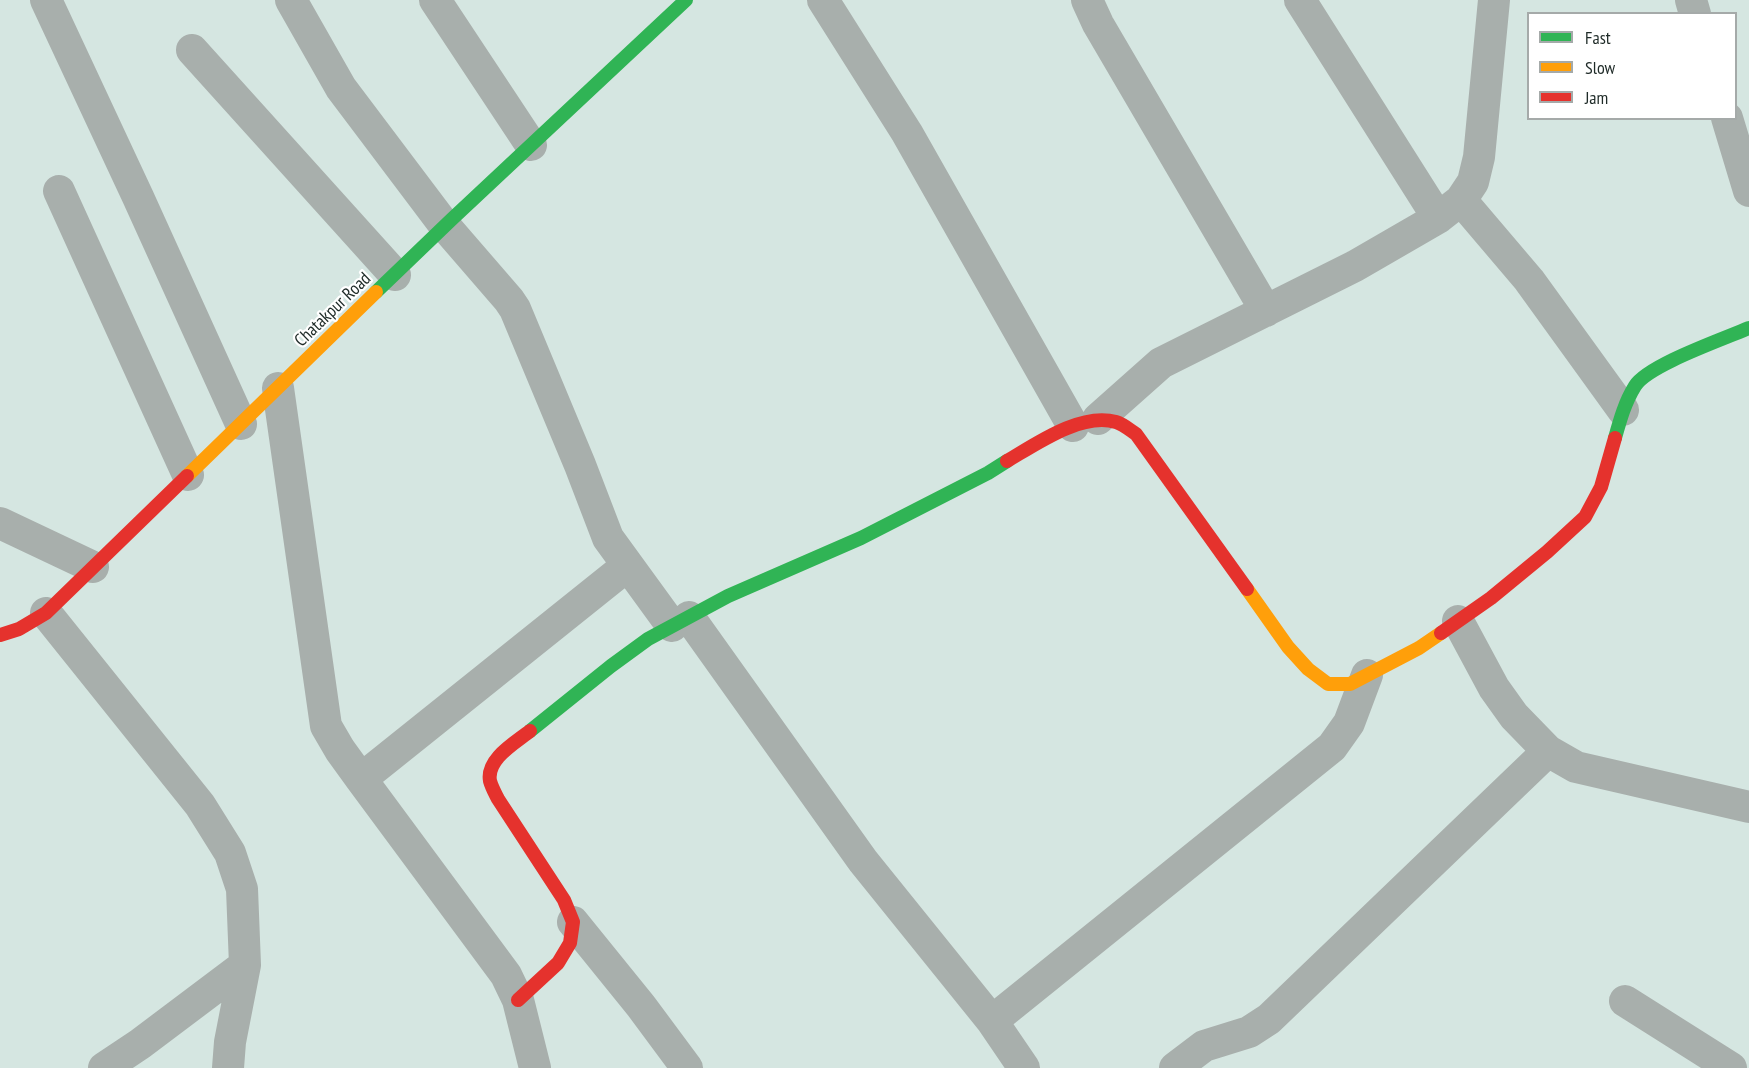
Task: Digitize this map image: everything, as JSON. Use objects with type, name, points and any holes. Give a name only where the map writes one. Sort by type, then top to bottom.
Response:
[{"type":"street","points":[[46,0],[241,424]]},
{"type":"street","points":[[291,0],[341,88],[445,226],[489,275],[515,309],[608,538],[627,566],[680,621],[863,861],[992,1021],[1024,1068]]},
{"type":"street","points":[[435,0],[531,144]]},
{"type":"street","name":"Chatakpur Road","points":[[0,635],[19,628],[46,612],[445,226],[686,0]]},
{"type":"street","points":[[823,0],[1085,423]]},
{"type":"street","points":[[1087,0],[1098,24],[1266,311]]},
{"type":"street","points":[[1300,0],[1450,209],[1528,280],[1623,410]]},
{"type":"street","points":[[687,1068],[641,1006],[573,922],[564,900],[498,799],[490,783],[490,770],[499,756],[648,639],[728,596],[872,532],[988,473],[1040,441],[1085,423],[1161,363],[1355,266],[1450,209],[1473,183],[1479,157],[1494,0]]},
{"type":"street","points":[[192,50],[395,275]]},
{"type":"street","points":[[1728,120],[1749,191]]},
{"type":"street","points":[[59,191],[188,475]]},
{"type":"street","points":[[1085,423],[1118,422],[1136,434],[1288,647],[1308,669],[1328,684],[1350,684],[1419,648],[1491,598],[1585,517],[1601,487],[1623,410],[1636,384],[1662,365],[1749,328]]},
{"type":"street","points":[[278,388],[326,726],[340,750],[435,882],[506,975],[518,1000],[535,1068]]},
{"type":"street","points":[[0,523],[93,567]]},
{"type":"street","points":[[361,779],[627,566]]},
{"type":"street","points":[[46,612],[200,805],[230,854],[242,889],[245,965],[230,1042],[228,1068]]},
{"type":"street","points":[[1458,621],[1494,688],[1515,716],[1548,751],[1576,767],[1749,807]]},
{"type":"street","points":[[992,1021],[1332,747],[1349,723],[1367,675]]},
{"type":"street","points":[[1174,1068],[1204,1046],[1249,1032],[1269,1019],[1548,751]]},
{"type":"street","points":[[518,1000],[558,963],[570,943],[573,922]]},
{"type":"street","points":[[104,1068],[140,1044],[245,965]]},
{"type":"street","points":[[1625,1001],[1731,1068]]},
{"type":"traffic: fast","points":[[376,292],[686,0]]},
{"type":"traffic: fast","points":[[1615,438],[1628,398],[1643,378],[1670,361],[1749,328]]},
{"type":"traffic: fast","points":[[530,731],[648,639],[728,596],[861,538],[1007,461]]},
{"type":"traffic: slow","points":[[187,476],[376,292]]},
{"type":"traffic: slow","points":[[1247,589],[1288,647],[1308,669],[1328,684],[1350,684],[1419,648],[1441,633]]},
{"type":"traffic: jam","points":[[1007,461],[1059,431],[1074,425],[1102,420],[1121,424],[1136,434],[1247,589]]},
{"type":"traffic: jam","points":[[1441,633],[1491,598],[1585,517],[1601,487],[1615,438]]},
{"type":"traffic: jam","points":[[0,635],[19,629],[46,613],[187,476]]},
{"type":"traffic: jam","points":[[518,1000],[558,963],[570,943],[573,922],[564,900],[498,799],[490,781],[492,766],[497,759],[530,731]]}]
